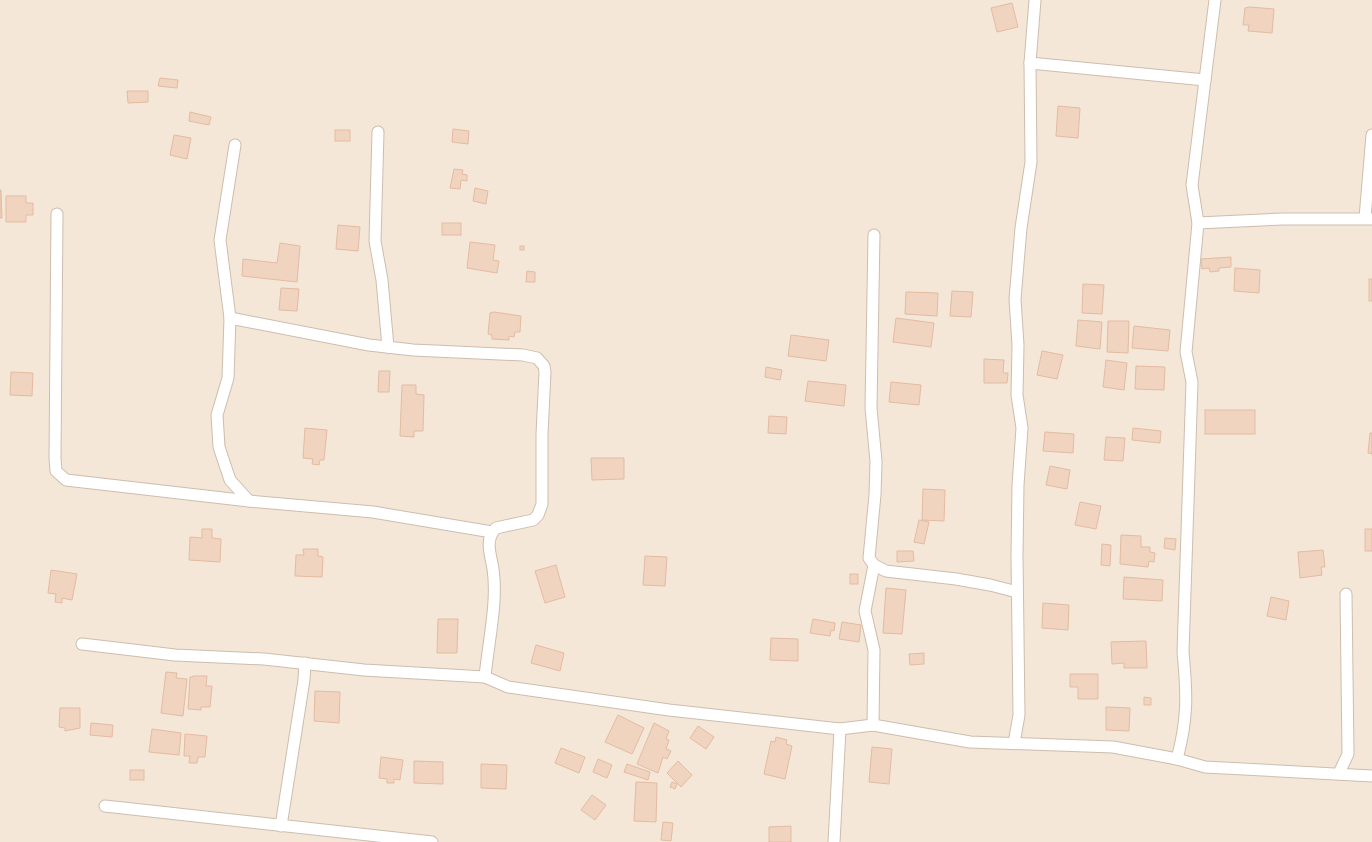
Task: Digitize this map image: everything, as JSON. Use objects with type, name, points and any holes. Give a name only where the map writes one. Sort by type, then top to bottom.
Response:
[{"type":"street","points":[[1014,743],[1019,715],[1017,592],[1018,485],[1022,428],[1017,395],[1018,345],[1015,299],[1021,228],[1032,162],[1030,63],[1034,0]]},
{"type":"street","points":[[1177,759],[1185,731],[1187,696],[1183,652],[1192,382],[1186,352],[1198,223],[1192,186],[1215,0]]},
{"type":"street","points":[[1030,63],[1205,80]]},
{"type":"street","points":[[378,132],[375,241],[382,280],[388,347]]},
{"type":"street","points":[[1198,223],[1368,219],[1372,135]]},
{"type":"street","points":[[235,145],[220,240],[230,318],[228,378],[217,415],[219,447],[230,480],[249,501]]},
{"type":"street","points":[[57,214],[56,471],[66,480],[249,501],[374,512],[492,532]]},
{"type":"street","points":[[874,235],[870,408],[876,462],[875,495],[868,558],[874,565],[886,571],[963,580],[1017,592]]},
{"type":"street","points":[[230,318],[388,347],[523,355],[537,358],[544,366],[542,504],[538,515],[533,520],[496,528],[492,532],[489,546],[493,570],[494,594],[485,677]]},
{"type":"street","points":[[873,725],[874,650],[865,611],[874,565]]},
{"type":"street","points":[[1339,773],[1348,754],[1346,594]]},
{"type":"street","points":[[82,644],[175,655],[305,663],[364,670],[485,677],[508,687],[552,692],[669,710],[840,729],[873,725],[970,742],[1113,747],[1177,759],[1205,767],[1339,773],[1372,776]]},
{"type":"street","points":[[281,826],[304,680],[305,663]]},
{"type":"street","points":[[834,842],[840,729]]},
{"type":"street","points":[[105,806],[432,842]]},
{"type":"shaded area","points":[[0,0],[1372,0],[1372,842],[0,842]]},
{"type":"building","points":[[1012,3],[1018,27],[997,32],[991,8]]},
{"type":"building","points":[[1245,8],[1274,9],[1272,33],[1248,31],[1249,25],[1243,25]]},
{"type":"building","points":[[160,78],[178,80],[177,88],[158,86]]},
{"type":"building","points":[[127,91],[148,91],[148,102],[128,103]]},
{"type":"building","points":[[1058,106],[1080,108],[1078,138],[1056,136]]},
{"type":"building","points":[[190,112],[211,117],[209,125],[189,121]]},
{"type":"building","points":[[453,129],[469,131],[468,144],[452,142]]},
{"type":"building","points":[[335,130],[350,130],[350,141],[335,141]]},
{"type":"building","points":[[174,135],[191,138],[187,159],[170,155]]},
{"type":"building","points":[[454,169],[463,170],[462,174],[467,175],[467,181],[461,180],[460,189],[450,188]]},
{"type":"building","points":[[475,188],[488,191],[486,204],[473,201]]},
{"type":"building","points":[[1,190],[2,218],[0,218]]},
{"type":"building","points":[[6,196],[26,196],[26,203],[33,203],[33,215],[26,215],[26,222],[6,222]]},
{"type":"building","points":[[442,223],[461,223],[461,235],[442,235]]},
{"type":"building","points":[[338,225],[360,227],[358,251],[336,249]]},
{"type":"building","points":[[470,242],[495,245],[493,260],[499,261],[497,273],[467,268]]},
{"type":"building","points":[[280,243],[300,246],[297,282],[242,276],[243,259],[277,263]]},
{"type":"building","points":[[520,246],[524,246],[524,250],[520,250]]},
{"type":"building","points":[[1231,257],[1231,267],[1219,268],[1219,271],[1210,272],[1209,268],[1202,269],[1201,259]]},
{"type":"building","points":[[1235,268],[1260,270],[1259,293],[1234,291]]},
{"type":"building","points":[[527,271],[535,272],[535,282],[526,282]]},
{"type":"building","points":[[1369,279],[1372,279],[1372,301],[1369,301]]},
{"type":"building","points":[[1083,284],[1104,285],[1102,314],[1082,313]]},
{"type":"building","points":[[281,288],[299,289],[297,311],[279,310]]},
{"type":"building","points":[[952,291],[973,292],[971,317],[950,316]]},
{"type":"building","points":[[906,292],[938,293],[937,316],[905,314]]},
{"type":"building","points":[[494,312],[521,316],[520,332],[515,332],[514,337],[509,336],[509,340],[492,339],[492,335],[488,334],[490,313]]},
{"type":"building","points":[[896,318],[934,323],[931,347],[893,342]]},
{"type":"building","points":[[1078,320],[1102,322],[1100,349],[1076,346]]},
{"type":"building","points":[[1108,321],[1129,321],[1128,353],[1107,352]]},
{"type":"building","points":[[1134,326],[1170,330],[1168,351],[1132,348]]},
{"type":"building","points":[[791,335],[829,340],[826,361],[788,356]]},
{"type":"building","points":[[1042,351],[1063,355],[1057,379],[1037,375]]},
{"type":"building","points":[[984,359],[1004,360],[1003,373],[1008,373],[1007,383],[984,383]]},
{"type":"building","points":[[1106,360],[1127,363],[1124,390],[1103,387]]},
{"type":"building","points":[[1136,366],[1165,367],[1164,390],[1135,389]]},
{"type":"building","points":[[766,367],[782,370],[780,380],[765,377]]},
{"type":"building","points":[[379,371],[390,371],[389,392],[378,392]]},
{"type":"building","points":[[11,372],[33,373],[32,396],[10,395]]},
{"type":"building","points":[[808,381],[846,385],[844,406],[805,401]]},
{"type":"building","points":[[891,382],[921,385],[919,405],[889,402]]},
{"type":"building","points":[[402,385],[416,385],[416,394],[424,395],[423,431],[414,431],[414,437],[400,436]]},
{"type":"building","points":[[1205,410],[1255,410],[1255,434],[1205,434]]},
{"type":"building","points":[[769,416],[787,417],[786,434],[768,433]]},
{"type":"building","points":[[305,428],[327,430],[324,460],[320,460],[319,465],[312,464],[313,459],[303,458]]},
{"type":"building","points":[[1133,428],[1161,431],[1160,443],[1132,440]]},
{"type":"building","points":[[1045,432],[1074,434],[1073,453],[1043,451]]},
{"type":"building","points":[[1370,433],[1372,433],[1372,454],[1368,453]]},
{"type":"building","points":[[1106,437],[1125,438],[1123,461],[1104,460]]},
{"type":"building","points":[[591,458],[624,458],[624,479],[592,480]]},
{"type":"building","points":[[1050,466],[1070,470],[1067,489],[1046,485]]},
{"type":"building","points":[[923,489],[945,490],[944,521],[922,520]]},
{"type":"building","points":[[1080,502],[1101,506],[1096,529],[1075,525]]},
{"type":"building","points":[[919,520],[929,522],[924,544],[914,542]]},
{"type":"building","points":[[202,529],[212,529],[212,538],[221,539],[220,562],[189,560],[190,537],[202,538]]},
{"type":"building","points":[[1365,529],[1372,529],[1372,551],[1365,551]]},
{"type":"building","points":[[1121,535],[1141,536],[1141,547],[1150,547],[1150,552],[1155,553],[1154,562],[1149,561],[1148,567],[1120,564]]},
{"type":"building","points":[[1165,538],[1176,539],[1175,550],[1164,548]]},
{"type":"building","points":[[1102,544],[1111,545],[1110,566],[1101,565]]},
{"type":"building","points":[[303,549],[318,549],[318,556],[323,557],[322,577],[295,576],[296,555],[304,555]]},
{"type":"building","points":[[1323,550],[1325,567],[1321,567],[1322,575],[1300,578],[1298,552]]},
{"type":"building","points":[[897,551],[913,551],[914,561],[897,562]]},
{"type":"building","points":[[645,556],[667,557],[665,586],[643,585]]},
{"type":"building","points":[[556,565],[565,597],[545,603],[535,571]]},
{"type":"building","points":[[51,570],[77,574],[72,600],[62,598],[62,603],[55,602],[56,594],[48,593]]},
{"type":"building","points":[[850,574],[858,574],[858,584],[850,584]]},
{"type":"building","points":[[1124,577],[1163,580],[1162,601],[1123,599]]},
{"type":"building","points":[[886,588],[906,590],[902,634],[883,633]]},
{"type":"building","points":[[1271,597],[1289,601],[1286,620],[1267,616]]},
{"type":"building","points":[[1043,603],[1069,605],[1068,630],[1042,628]]},
{"type":"building","points":[[438,619],[458,619],[457,653],[437,653]]},
{"type":"building","points":[[813,619],[835,623],[834,631],[831,630],[830,636],[810,633]]},
{"type":"building","points":[[842,622],[861,625],[859,642],[839,639]]},
{"type":"building","points":[[771,638],[798,639],[798,661],[770,660]]},
{"type":"building","points":[[1146,641],[1147,668],[1124,668],[1124,663],[1112,664],[1111,642]]},
{"type":"building","points":[[536,645],[564,653],[560,671],[531,663]]},
{"type":"building","points":[[924,653],[924,664],[910,665],[909,654]]},
{"type":"building","points":[[166,672],[177,673],[176,678],[187,679],[183,716],[161,713]]},
{"type":"building","points":[[1070,674],[1098,674],[1098,699],[1078,699],[1078,687],[1070,687]]},
{"type":"building","points":[[207,676],[206,686],[212,686],[210,707],[201,707],[201,710],[188,709],[190,677]]},
{"type":"building","points":[[315,691],[340,692],[339,723],[314,721]]},
{"type":"building","points":[[1144,697],[1151,698],[1151,705],[1144,705]]},
{"type":"building","points":[[1106,707],[1130,708],[1129,731],[1106,730]]},
{"type":"building","points":[[60,708],[80,708],[80,728],[65,731],[65,728],[59,727]]},
{"type":"building","points":[[618,715],[644,728],[632,754],[605,742]]},
{"type":"building","points":[[91,723],[113,725],[112,737],[90,735]]},
{"type":"building","points":[[654,723],[669,731],[666,739],[669,740],[666,749],[671,751],[667,759],[663,757],[658,773],[637,764]]},
{"type":"building","points":[[698,726],[714,737],[706,749],[690,738]]},
{"type":"building","points":[[152,729],[181,733],[179,755],[149,752]]},
{"type":"building","points":[[185,734],[207,736],[205,757],[198,757],[197,763],[189,763],[190,756],[184,756]]},
{"type":"building","points":[[776,737],[787,740],[786,744],[792,746],[785,779],[764,774],[771,741],[775,742]]},
{"type":"building","points":[[872,747],[892,749],[889,784],[869,782]]},
{"type":"building","points":[[561,748],[585,757],[579,773],[555,763]]},
{"type":"building","points":[[381,757],[403,760],[400,780],[394,779],[394,783],[387,783],[387,779],[379,778]]},
{"type":"building","points":[[598,759],[612,765],[607,778],[593,772]]},
{"type":"building","points":[[414,761],[443,762],[443,784],[414,783]]},
{"type":"building","points":[[678,761],[692,775],[681,787],[667,773]]},
{"type":"building","points":[[481,764],[507,765],[506,789],[481,788]]},
{"type":"building","points":[[627,764],[650,772],[648,780],[624,772]]},
{"type":"building","points":[[130,770],[144,770],[144,780],[130,780]]},
{"type":"building","points":[[636,782],[657,783],[656,822],[634,821]]},
{"type":"building","points":[[672,782],[677,784],[675,789],[670,787]]},
{"type":"building","points":[[592,795],[606,805],[595,820],[581,810]]},
{"type":"building","points":[[663,822],[673,823],[671,841],[661,840]]},
{"type":"building","points":[[791,826],[791,842],[769,842],[769,827]]}]
